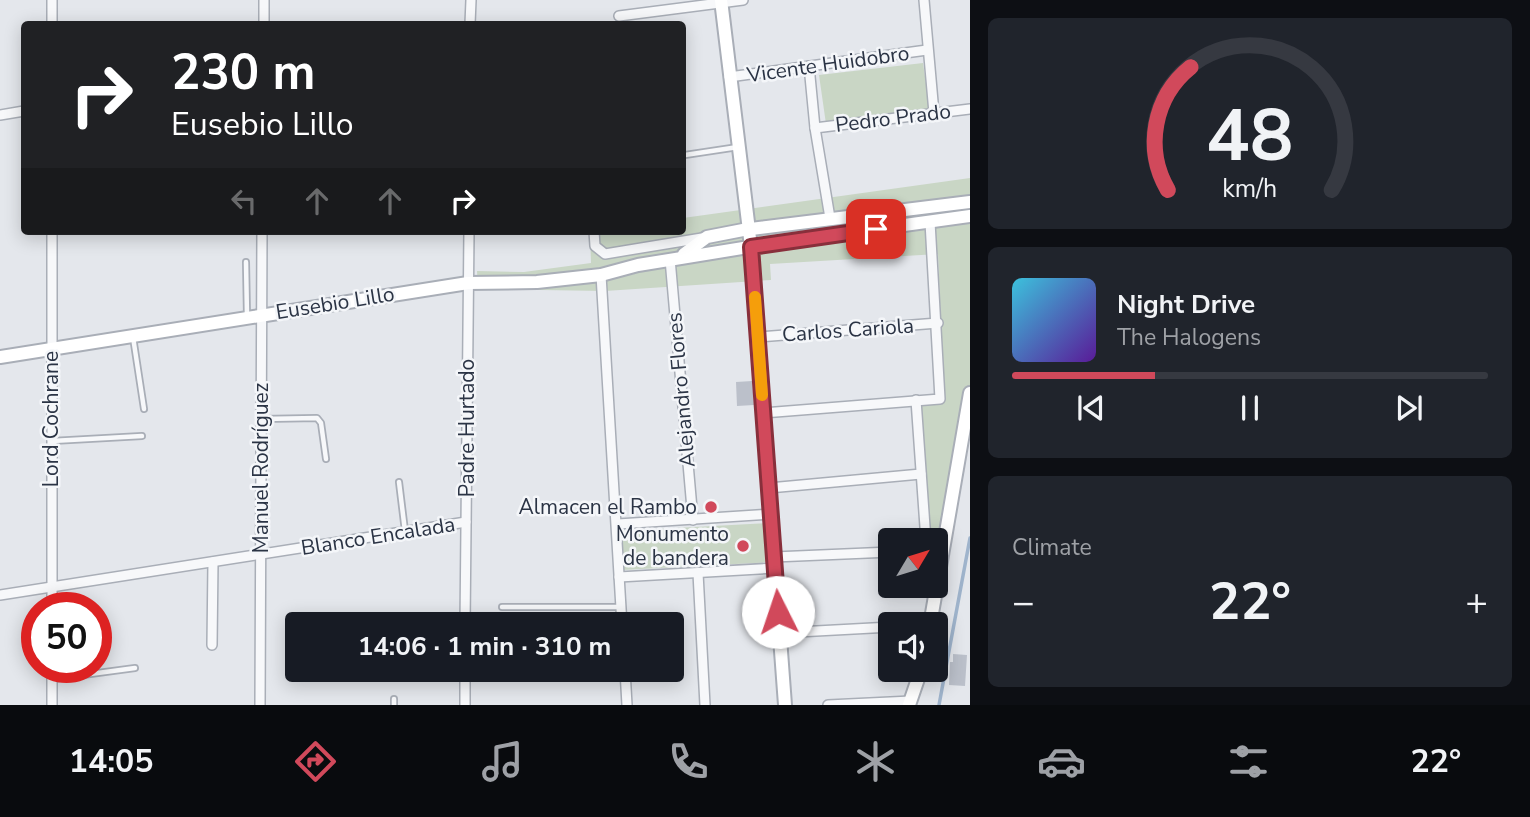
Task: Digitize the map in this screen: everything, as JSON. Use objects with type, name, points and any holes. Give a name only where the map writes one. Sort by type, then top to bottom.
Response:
[{"type":"street","points":[[52,0],[52,21]]},
{"type":"street","points":[[264,0],[264,21]]},
{"type":"street","points":[[470,21],[471,0]]},
{"type":"street","points":[[619,16],[743,0]]},
{"type":"street","points":[[924,0],[934,113]]},
{"type":"street","points":[[721,1],[751,247],[785,705]]},
{"type":"street","name":"Vicente Huidobro","points":[[729,77],[927,50]]},
{"type":"street","points":[[809,66],[815,128],[830,218]]},
{"type":"street","name":"Pedro Prado","points":[[815,128],[970,109]]},
{"type":"street","points":[[0,115],[21,112]]},
{"type":"street","name":"Eusebio Lillo","points":[[594,235],[595,246],[605,254],[748,229],[970,202]]},
{"type":"street","name":"Eusebio Lillo","points":[[0,357],[468,282],[537,282],[601,275],[670,259],[970,216]]},
{"type":"street","points":[[763,413],[940,399],[930,222]]},
{"type":"street","name":"Lord Cochrane","points":[[52,235],[52,592]]},
{"type":"street","name":"Manuel Rodríguez","points":[[260,705],[262,235]]},
{"type":"street","name":"Padre Hurtado","points":[[465,612],[469,235]]},
{"type":"street","name":"Eusebio Lillo","points":[[670,259],[685,253],[707,237]]},
{"type":"street","points":[[638,249],[638,265]]},
{"type":"street","name":"Alejandro Flores","points":[[670,259],[693,520]]},
{"type":"street","points":[[601,275],[621,612]]},
{"type":"street","name":"Carlos Cariola","points":[[758,337],[937,323]]},
{"type":"street","points":[[931,612],[970,393]]},
{"type":"street","points":[[916,400],[925,528]]},
{"type":"street","points":[[769,488],[921,474]]},
{"type":"street","points":[[618,524],[770,513]]},
{"type":"street","name":"Blanco Encalada","points":[[0,595],[466,522]]},
{"type":"street","points":[[619,577],[698,573],[878,553]]},
{"type":"street","points":[[212,645],[213,562]]},
{"type":"street","points":[[698,573],[705,705]]},
{"type":"street","points":[[779,633],[878,628]]},
{"type":"street","points":[[464,705],[465,682]]},
{"type":"street","points":[[626,682],[627,705]]},
{"type":"street","points":[[828,705],[910,703],[917,682]]},
{"type":"street","points":[[52,683],[52,705]]},
{"type":"lane","points":[[686,155],[738,147]]},
{"type":"lane","points":[[246,262],[247,317]]},
{"type":"lane","points":[[132,336],[144,409]]},
{"type":"lane","points":[[261,419],[317,418],[321,423],[326,459]]},
{"type":"lane","points":[[51,441],[142,436]]},
{"type":"lane","points":[[398,482],[405,531]]},
{"type":"lane","points":[[502,607],[621,607]]},
{"type":"lane","points":[[112,671],[135,668]]},
{"type":"green space","points":[[923,63],[930,111],[826,124],[819,75]]},
{"type":"green space","points":[[970,178],[970,425],[947,528],[928,528],[919,403],[944,400],[938,254],[770,264],[771,280],[605,291],[478,289],[477,271],[524,272],[591,263],[590,235],[686,235],[686,218]]},
{"type":"green space","points":[[771,523],[771,562],[622,570],[621,531]]},
{"type":"building","points":[[752,381],[754,405],[737,406],[736,382]]},
{"type":"building","points":[[953,654],[967,655],[965,686],[949,685]]},
{"type":"waterway","points":[[939,705],[970,538]]},
{"type":"slow traffic","points":[[755,297],[762,395]]},
{"type":"place","name":"Almacen el Rambo","points":[[711,507]]},
{"type":"place","name":"Monumento de bandera","points":[[743,546]]},
{"type":"route","points":[[778,612],[751,247],[876,229]]}]
